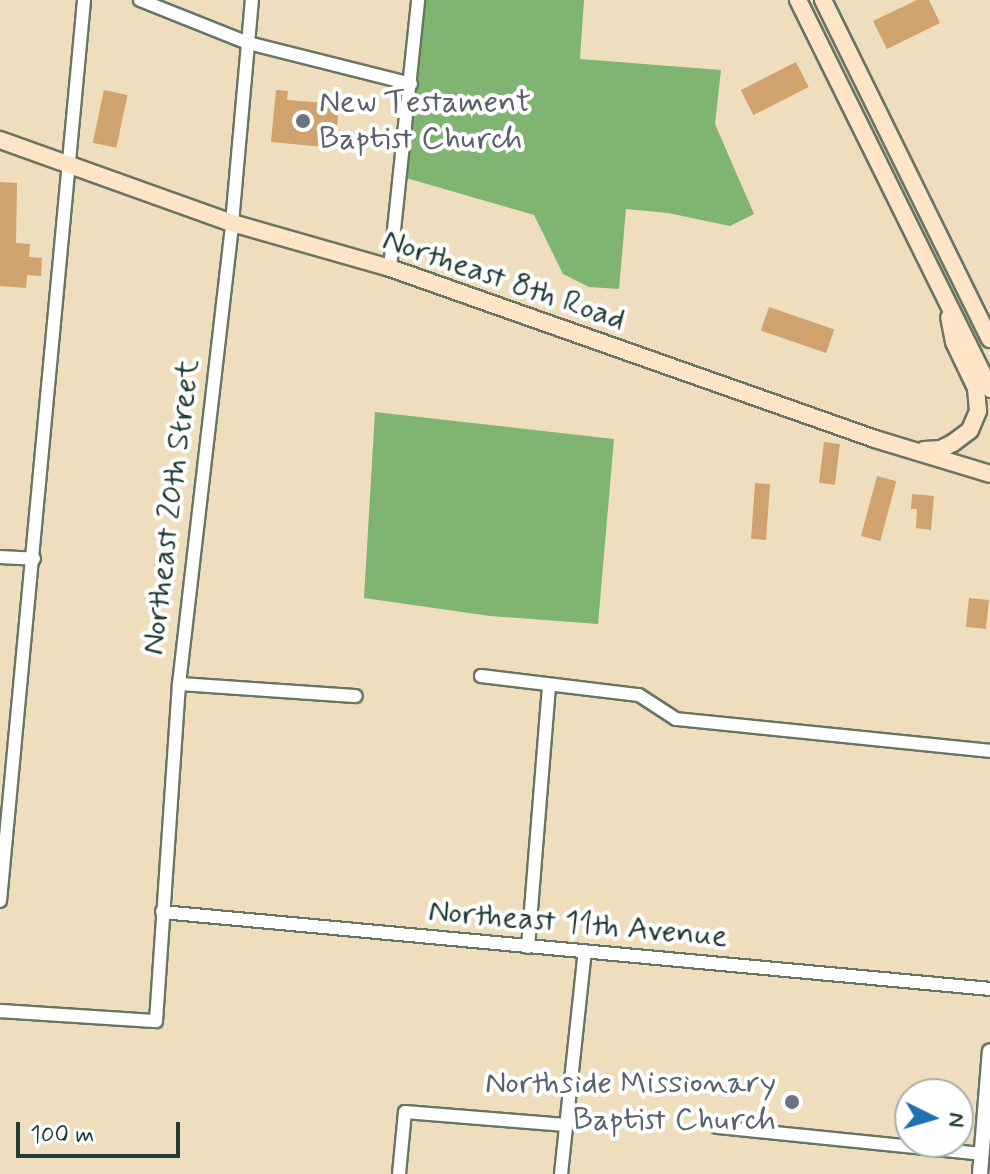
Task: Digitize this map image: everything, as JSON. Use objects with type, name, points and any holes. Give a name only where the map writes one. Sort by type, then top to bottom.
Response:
[{"type":"main road","points":[[798,0],[990,389]]},
{"type":"main road","points":[[823,0],[990,339]]},
{"type":"main road","points":[[856,117],[876,107]]},
{"type":"main road","name":"Northeast 8th Road","points":[[0,140],[232,223],[390,268],[906,449],[990,474]]},
{"type":"main road","points":[[906,449],[941,449],[950,445],[970,430],[978,411],[976,388],[954,342],[944,296]]},
{"type":"street","points":[[0,901],[34,559],[49,339],[84,0]]},
{"type":"street","points":[[140,0],[248,43],[411,84]]},
{"type":"street","name":"Northeast 20th Street","points":[[0,1011],[156,1021],[179,684],[232,223],[252,0]]},
{"type":"street","points":[[390,268],[418,0]]},
{"type":"street","points":[[0,557],[34,559]]},
{"type":"street","points":[[481,676],[639,695],[676,719],[990,751]]},
{"type":"street","points":[[179,684],[356,696]]},
{"type":"street","points":[[528,947],[549,685]]},
{"type":"street","name":"Northeast 11th Avenue","points":[[162,912],[990,989]]},
{"type":"street","points":[[561,1174],[585,951]]},
{"type":"street","points":[[980,1174],[990,1051]]},
{"type":"street","points":[[399,1174],[405,1112],[565,1125]]},
{"type":"street","points":[[717,1127],[981,1154]]},
{"type":"green space","points":[[425,0],[584,0],[580,59],[721,70],[715,124],[754,214],[730,226],[668,213],[626,209],[619,289],[589,287],[563,274],[534,215],[406,178]]},
{"type":"green space","points":[[375,412],[614,439],[598,624],[490,616],[364,598]]},
{"type":"building","points":[[917,0],[929,0],[940,23],[887,49],[873,21]]},
{"type":"building","points":[[796,62],[809,87],[753,115],[741,90]]},
{"type":"building","points":[[104,90],[127,95],[116,148],[93,143]]},
{"type":"building","points":[[276,90],[288,91],[287,100],[339,104],[335,148],[271,142]]},
{"type":"building","points":[[0,182],[17,183],[16,243],[30,244],[29,257],[42,258],[41,276],[27,275],[26,288],[0,286]]},
{"type":"building","points":[[769,307],[834,329],[826,353],[761,331]]},
{"type":"building","points":[[824,442],[840,444],[835,485],[819,483]]},
{"type":"building","points":[[877,476],[896,481],[880,541],[861,536]]},
{"type":"building","points":[[755,483],[770,484],[766,540],[751,539]]},
{"type":"building","points":[[912,494],[934,496],[931,530],[916,528],[917,509],[911,509]]},
{"type":"building","points":[[969,598],[989,600],[986,629],[966,627]]},
{"type":"place","name":"New Testament Baptist Church","points":[[303,121]]},
{"type":"place","name":"Northside Missionary Baptist Church","points":[[792,1102]]}]
